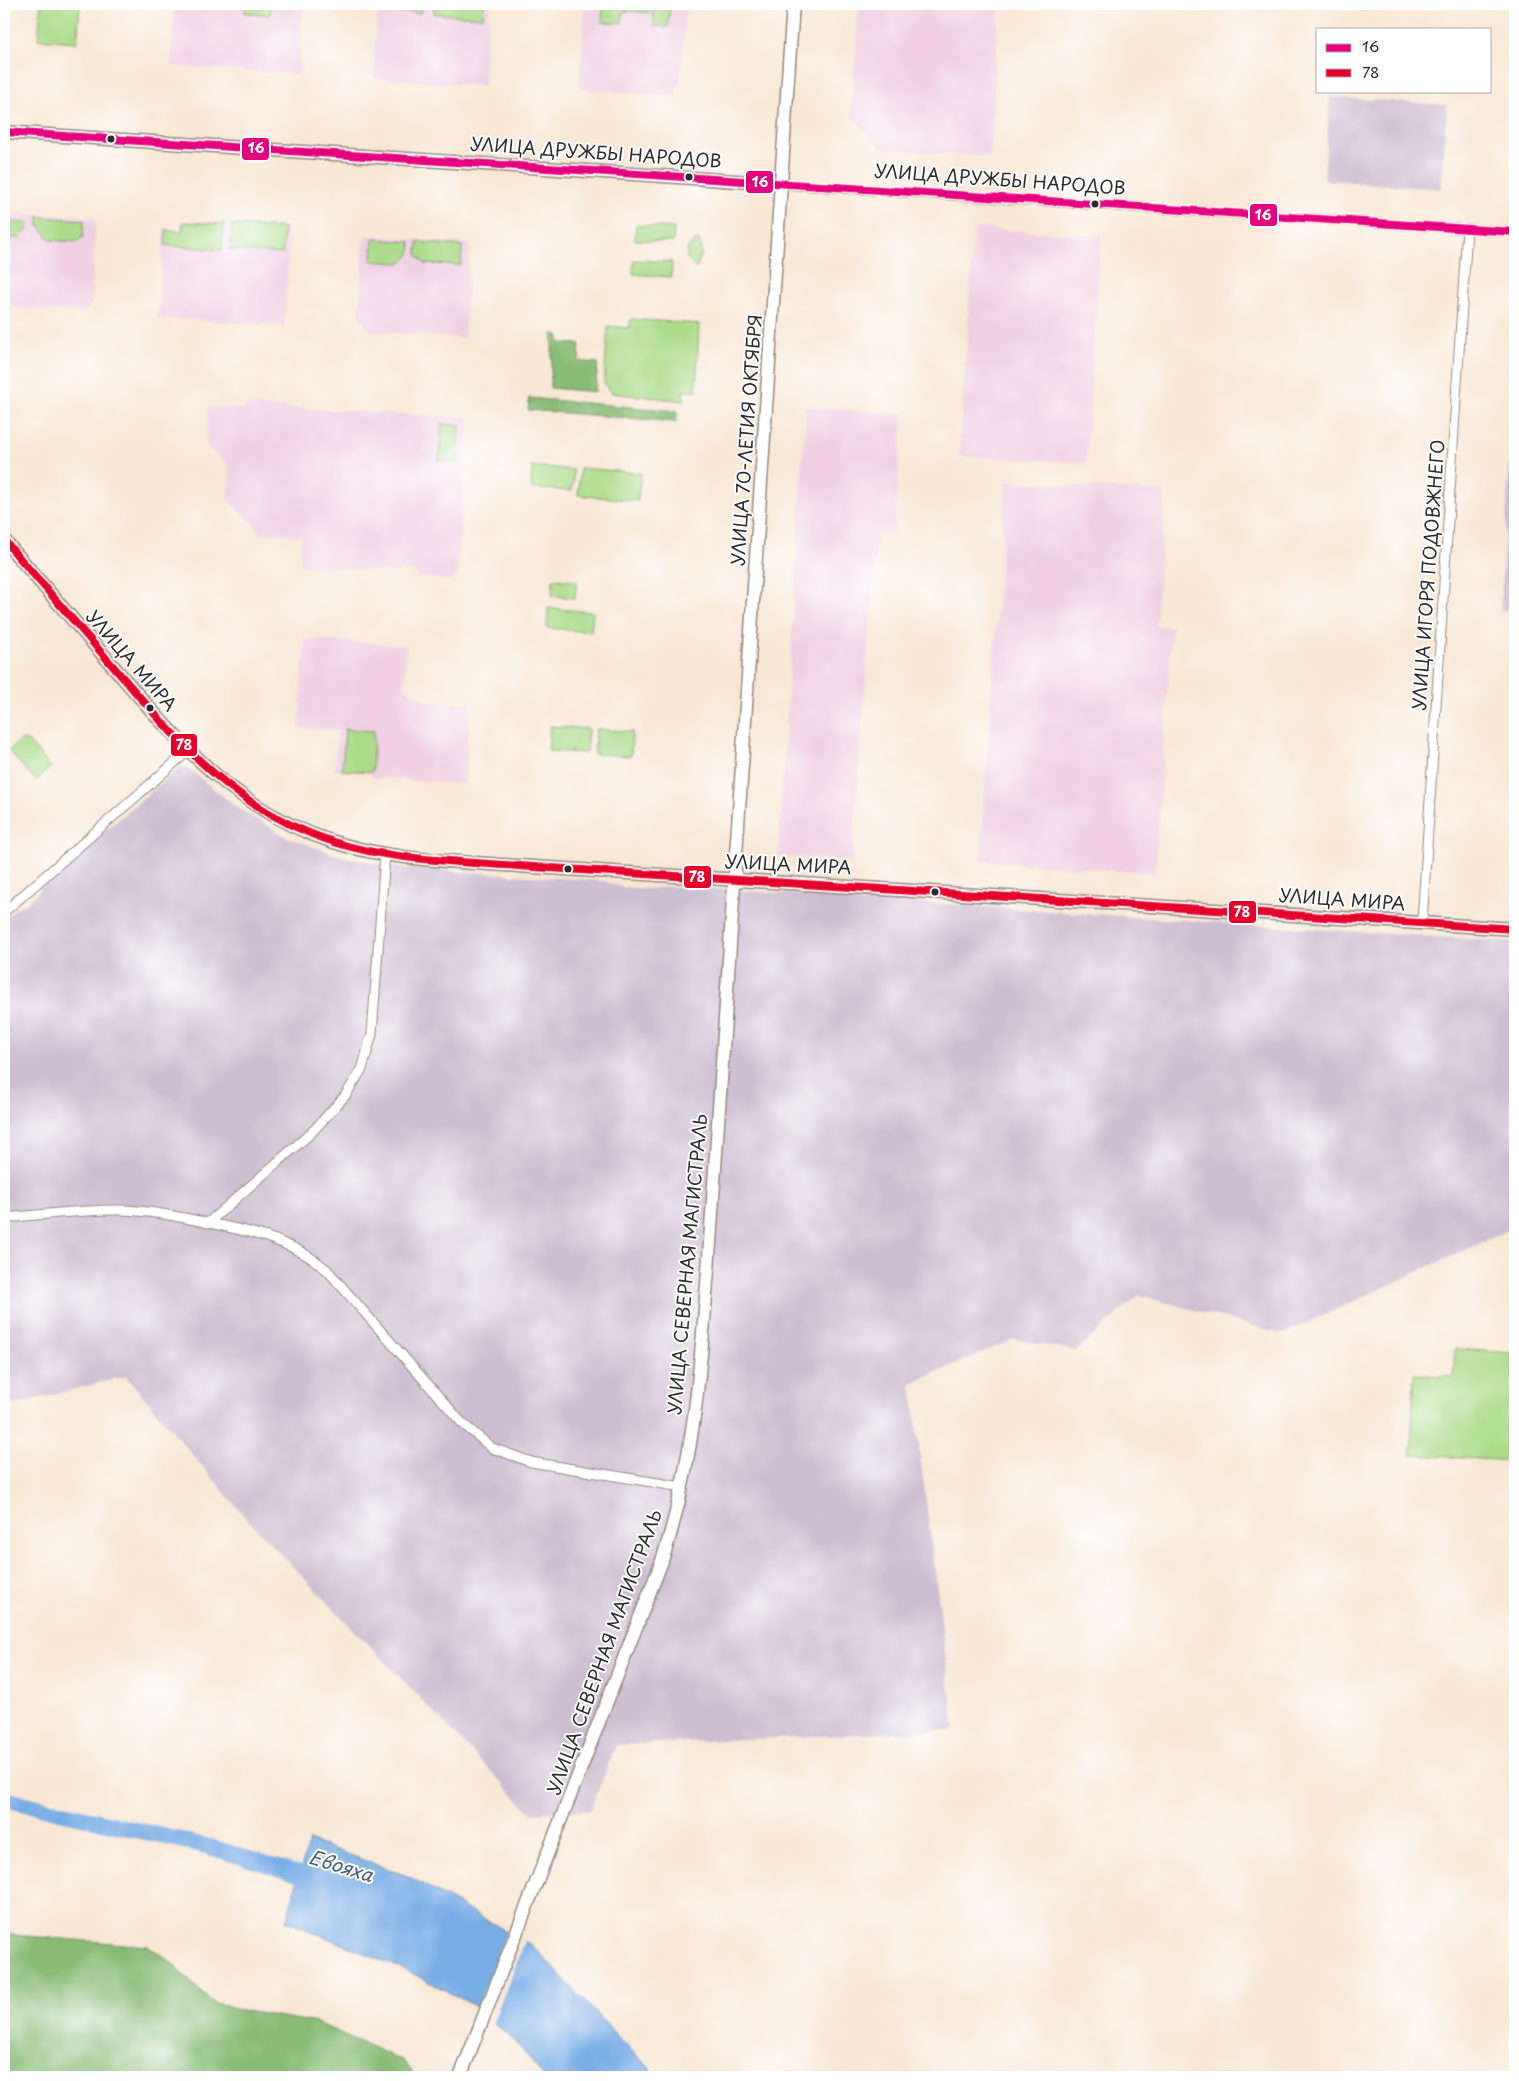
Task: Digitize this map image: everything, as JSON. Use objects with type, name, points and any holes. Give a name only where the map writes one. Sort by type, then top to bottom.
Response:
[{"type":"street","name":"УЛИЦА 70-ЛЕТИЯ ОКТЯБРЯ","points":[[735,879],[793,4]]},
{"type":"street","name":"УЛИЦА ДРУЖБЫ НАРОДОВ","points":[[4,132],[1515,232]]},
{"type":"street","name":"УЛИЦА ИГОРЯ ПОДОВЖНЕГО","points":[[1422,923],[1467,229]]},
{"type":"street","name":"УЛИЦА МИРА","points":[[4,540],[188,752],[226,786],[286,824],[336,843],[385,854],[518,866],[1515,929]]},
{"type":"street","points":[[4,912],[188,752]]},
{"type":"street","points":[[208,1223],[312,1132],[345,1096],[362,1070],[372,1034],[385,854]]},
{"type":"street","name":"УЛИЦА СЕВЕРНАЯ МАГИСТРАЛЬ","points":[[461,2074],[662,1560],[682,1487],[702,1346],[735,879]]},
{"type":"street","points":[[4,1218],[122,1210],[166,1214],[269,1238],[293,1247],[316,1260],[462,1423],[492,1448],[531,1462],[682,1487]]},
{"type":"shaded area","points":[[175,4],[303,4],[299,74],[171,66]]},
{"type":"shaded area","points":[[378,4],[490,4],[484,86],[373,78]]},
{"type":"shaded area","points":[[585,4],[686,4],[680,84],[676,86],[676,96],[579,89]]},
{"type":"shaded area","points":[[859,4],[999,4],[990,157],[882,149],[851,115]]},
{"type":"shaded area","points":[[1330,97],[1447,105],[1441,189],[1324,180]]},
{"type":"shaded area","points":[[4,212],[96,218],[91,304],[83,313],[4,307]]},
{"type":"shaded area","points":[[181,220],[286,227],[285,239],[290,240],[284,326],[158,318],[164,228],[180,229]]},
{"type":"shaded area","points":[[974,228],[1101,236],[1086,463],[959,456]]},
{"type":"shaded area","points":[[364,235],[470,244],[464,338],[370,331],[359,316]]},
{"type":"shaded area","points":[[1515,390],[1515,611],[1500,610]]},
{"type":"shaded area","points":[[245,405],[469,418],[457,577],[448,580],[418,577],[413,570],[400,569],[396,572],[300,566],[302,536],[258,533],[258,528],[228,500],[230,467],[206,445],[208,407],[245,409]]},
{"type":"shaded area","points":[[806,407],[903,414],[894,534],[877,534],[852,861],[778,856]]},
{"type":"shaded area","points":[[1006,481],[1165,492],[1156,625],[1172,627],[1155,873],[980,861]]},
{"type":"shaded area","points":[[305,639],[406,645],[404,687],[427,701],[470,704],[465,784],[371,778],[371,773],[335,771],[338,731],[299,728]]},
{"type":"shaded area","points":[[181,766],[189,769],[237,807],[287,837],[343,857],[395,867],[604,881],[622,887],[649,889],[667,886],[1515,942],[1515,1227],[1283,1334],[1139,1295],[1076,1351],[1014,1339],[911,1383],[955,1730],[616,1745],[590,1811],[531,1813],[247,1519],[126,1376],[4,1407],[4,919],[16,908],[26,904],[43,884]]},
{"type":"green space","points":[[41,4],[80,4],[77,42],[38,39]]},
{"type":"green space","points":[[246,4],[271,4],[270,15],[245,13]]},
{"type":"green space","points":[[383,4],[423,4],[420,13],[382,11]]},
{"type":"green space","points":[[433,4],[484,4],[483,17],[435,14]]},
{"type":"green space","points":[[603,4],[670,4],[668,27],[654,26],[654,13],[623,11],[622,23],[602,22]]},
{"type":"green space","points":[[39,217],[84,220],[83,237],[76,242],[50,240],[39,225]]},
{"type":"green space","points":[[4,222],[29,223],[28,229],[19,238],[4,237]]},
{"type":"green space","points":[[183,222],[224,224],[222,250],[165,245],[166,230],[182,232]]},
{"type":"green space","points":[[232,225],[284,228],[282,254],[230,250]]},
{"type":"green space","points":[[636,225],[674,228],[673,242],[635,240]]},
{"type":"green space","points":[[373,239],[411,242],[410,254],[402,263],[372,261]]},
{"type":"green space","points":[[698,239],[702,253],[696,269],[687,258],[687,249]]},
{"type":"green space","points":[[418,242],[462,246],[461,265],[425,264],[417,254]]},
{"type":"green space","points":[[634,260],[672,262],[671,277],[633,274]]},
{"type":"green space","points":[[631,319],[699,324],[696,391],[683,391],[685,401],[611,393],[604,383],[608,326],[629,328]]},
{"type":"green space","points":[[553,334],[559,335],[559,343],[580,344],[579,361],[598,363],[595,392],[550,388]]},
{"type":"green space","points":[[529,398],[678,411],[676,422],[528,410]]},
{"type":"green space","points":[[442,424],[460,425],[458,462],[439,460]]},
{"type":"green space","points":[[532,466],[574,470],[572,491],[531,488]]},
{"type":"green space","points":[[580,468],[641,473],[638,501],[578,495]]},
{"type":"green space","points":[[553,579],[577,581],[575,598],[552,596]]},
{"type":"green space","points":[[548,608],[593,612],[591,632],[547,628]]},
{"type":"green space","points":[[550,726],[588,729],[586,753],[548,751]]},
{"type":"green space","points":[[345,729],[374,731],[372,772],[342,770]]},
{"type":"green space","points":[[596,729],[632,732],[631,756],[594,754]]},
{"type":"green space","points":[[21,740],[28,741],[51,767],[36,781],[9,751]]},
{"type":"green space","points":[[1455,1349],[1515,1353],[1515,1461],[1411,1455],[1414,1374],[1453,1377]]},
{"type":"green space","points":[[4,1934],[148,1946],[168,1959],[210,2001],[235,2009],[317,2023],[402,2060],[417,2077],[4,2077]]},
{"type":"water","points":[[309,1840],[410,1877],[533,1946],[624,2043],[659,2077],[544,2077],[515,2041],[473,2005],[408,1971],[286,1921]]},
{"type":"pier","points":[[508,1929],[526,1939],[492,2024],[476,2011]]},
{"type":"waterway","name":"Евояха","points":[[4,1799],[210,1847],[321,1881]]},
{"type":"transit line","name":"16","points":[[4,132],[1515,232]]},
{"type":"transit line","name":"78","points":[[4,540],[141,699],[189,750],[214,773],[240,794],[269,813],[300,829],[356,848],[402,857],[448,861],[1515,929]]}]
